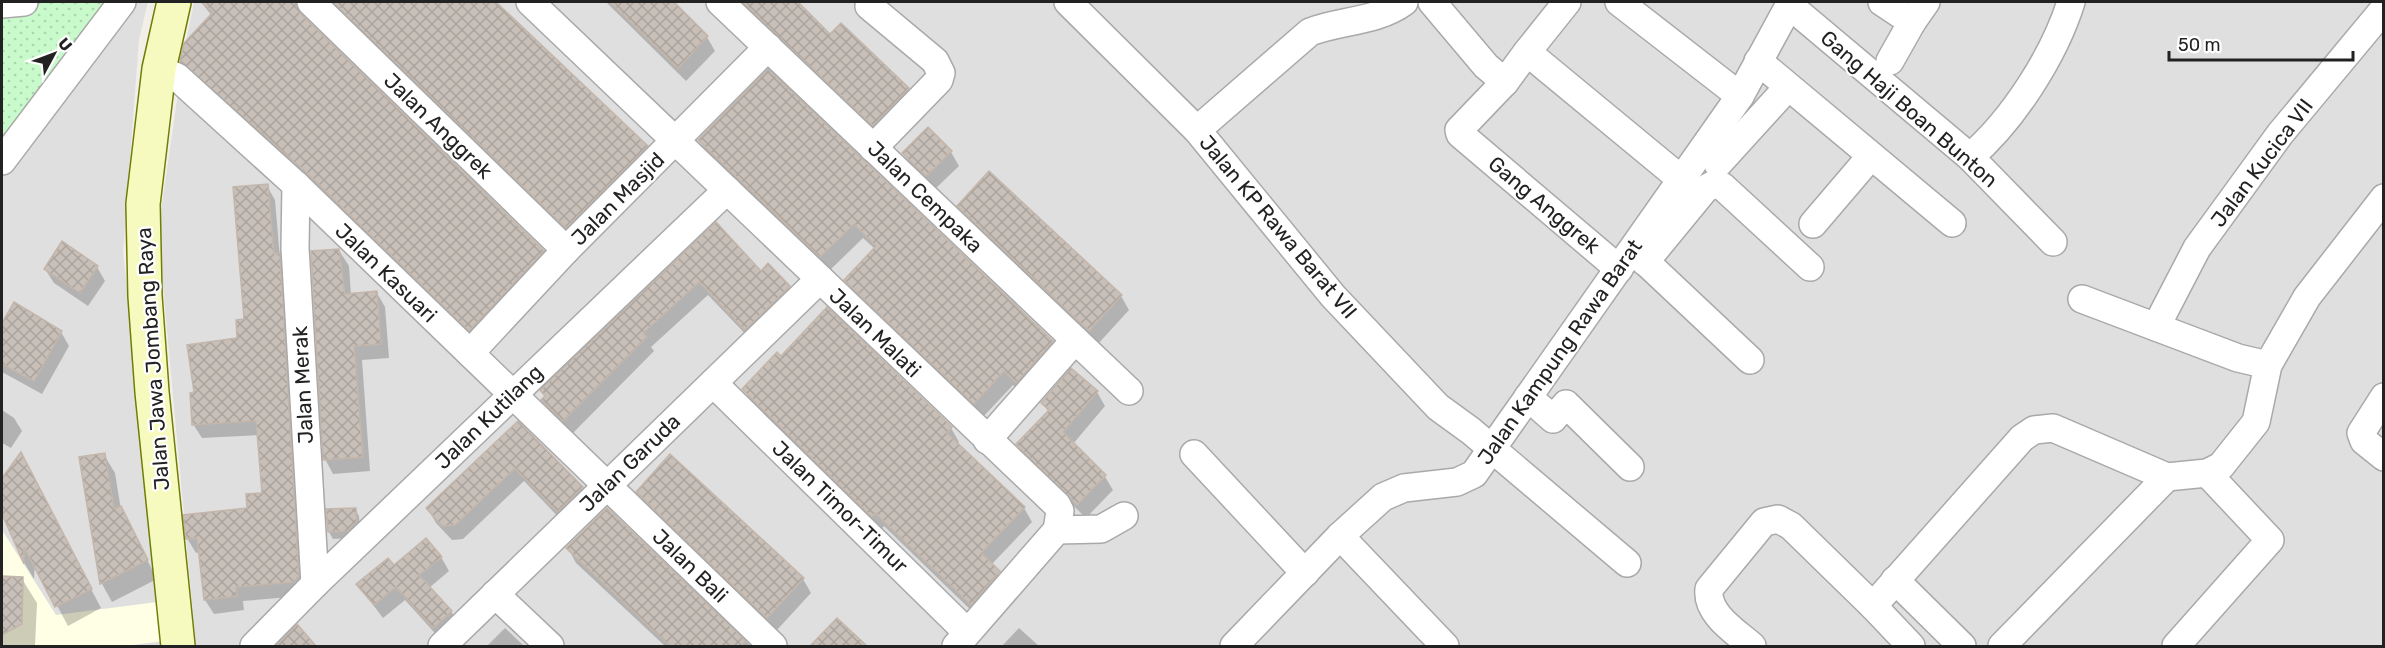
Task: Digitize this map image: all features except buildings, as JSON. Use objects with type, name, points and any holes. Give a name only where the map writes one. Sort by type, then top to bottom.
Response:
[{"type":"main road","name":"Jalan Jawa Jombang Raya","points":[[174,2],[159,69],[143,204],[145,296],[178,646]]},
{"type":"street","points":[[2,4],[24,2]]},
{"type":"street","points":[[2,161],[122,2]]},
{"type":"street","name":"Jalan Anggrek","points":[[311,2],[566,250]]},
{"type":"street","name":"Jalan Malati","points":[[530,2],[1057,505],[1060,511],[1057,530]]},
{"type":"street","name":"Jalan Cempaka","points":[[720,2],[1129,391]]},
{"type":"street","name":"Jalan KP Rawa Barat VII","points":[[1068,2],[1197,130],[1333,296],[1438,407],[1627,563]]},
{"type":"street","points":[[1197,130],[1310,32],[1330,24],[1372,18],[1389,12],[1404,2]]},
{"type":"street","points":[[1432,2],[1486,66],[1505,82],[1567,2]]},
{"type":"street","points":[[1619,2],[1740,96]]},
{"type":"street","points":[[1882,2],[1919,12],[1890,62]]},
{"type":"street","points":[[1970,157],[1995,133],[2050,57],[2071,2]]},
{"type":"street","name":"Jalan Kampung Rawa Barat","points":[[1234,646],[1340,536],[1383,497],[1404,488],[1457,483],[1474,474],[1528,397],[1632,260],[1740,96],[1775,76],[1790,3]]},
{"type":"street","name":"Gang Haji Boan Bunton","points":[[1790,3],[1970,157],[2053,242]]},
{"type":"street","points":[[869,6],[935,61],[941,73],[939,80],[873,148]]},
{"type":"street","name":"Jalan Kucica VII","points":[[2156,327],[2198,248],[2280,134],[2384,9]]},
{"type":"street","name":"Jalan Masjid","points":[[470,353],[566,250],[768,47]]},
{"type":"street","points":[[1527,52],[1683,180]]},
{"type":"street","name":"Jalan Kasuari","points":[[159,69],[177,77],[296,185],[607,486]]},
{"type":"street","points":[[1718,164],[1775,76],[1952,223]]},
{"type":"street","name":"Gang Anggrek","points":[[1505,82],[1460,130],[1469,141],[1632,260],[1750,360]]},
{"type":"street","points":[[1813,224],[1871,156]]},
{"type":"street","points":[[1632,260],[1705,189],[1714,184],[1722,186],[1810,267]]},
{"type":"street","name":"Jalan Merak","points":[[296,185],[295,248],[315,584]]},
{"type":"street","name":"Jalan Kutilang","points":[[254,646],[315,584],[727,190]]},
{"type":"street","points":[[1873,606],[2022,438],[2034,430],[2053,428],[2167,477],[2207,473],[2221,465],[2235,451],[2256,422],[2268,365],[2307,297],[2384,198]]},
{"type":"street","name":"Jalan Garuda","points":[[442,646],[820,279]]},
{"type":"street","points":[[2082,299],[2238,358],[2268,365]]},
{"type":"street","points":[[987,440],[1075,340]]},
{"type":"street","name":"Jalan Timor-Timur","points":[[713,383],[962,639]]},
{"type":"street","points":[[1528,397],[1553,419],[1566,404],[1630,467]]},
{"type":"street","points":[[2380,411],[2362,436],[2384,457]]},
{"type":"street","points":[[1194,454],[1305,573]]},
{"type":"street","points":[[2176,646],[2270,540],[2207,473]]},
{"type":"street","points":[[2002,646],[2167,477]]},
{"type":"street","name":"Jalan Bali","points":[[607,486],[773,646]]},
{"type":"street","points":[[962,639],[1057,530],[1101,529],[1124,516]]},
{"type":"street","points":[[1752,646],[1719,616],[1708,597],[1709,589],[1764,522],[1778,519],[1791,526],[1911,646]]},
{"type":"street","points":[[1340,536],[1445,646]]},
{"type":"street","points":[[1895,580],[1962,646]]},
{"type":"street","points":[[495,594],[550,646]]},
{"type":"shaded area","points":[[2,2],[148,2],[139,39],[123,252],[166,646],[2,646]]},
{"type":"shaded area","points":[[194,2],[2383,2],[2383,646],[196,646],[158,232],[184,51]]},
{"type":"shaded area","points":[[2,530],[56,615],[157,602],[164,641],[125,646],[2,646]]},
{"type":"green space","points":[[2,2],[122,2],[2,161]]}]
